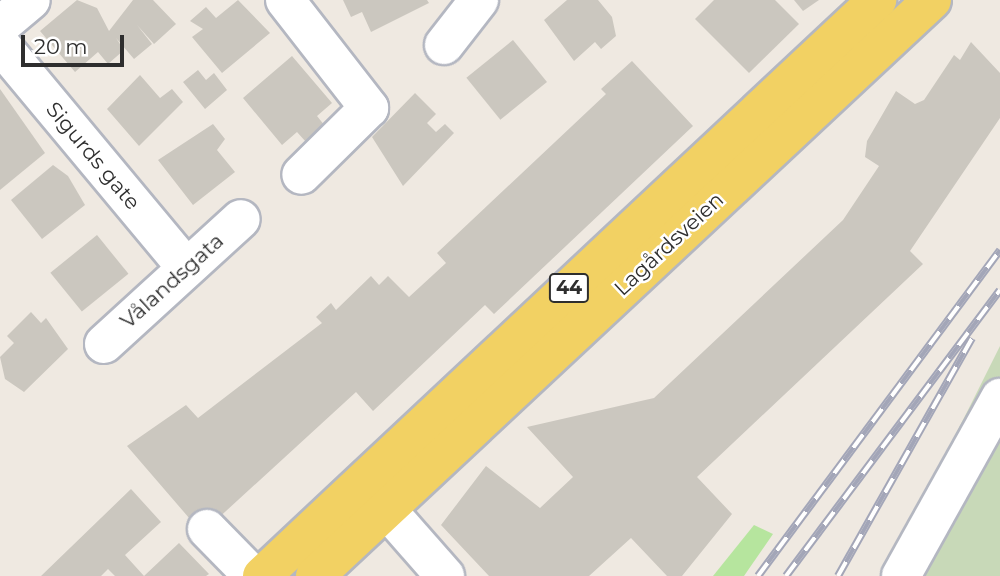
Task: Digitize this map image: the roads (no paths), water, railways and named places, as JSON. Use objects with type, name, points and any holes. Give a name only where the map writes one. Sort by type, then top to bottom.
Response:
[{"type":"main road","name":"Lagårdsveien","points":[[262,576],[877,0]]},
{"type":"main road","name":"Lagårdsveien","points":[[315,576],[932,0]]},
{"type":"street","points":[[0,26],[31,0]]},
{"type":"street","points":[[285,0],[369,107],[301,175]]},
{"type":"street","points":[[444,45],[479,0]]},
{"type":"street","name":"Sigurds gate","points":[[0,44],[186,267]]},
{"type":"street","name":"Vålandsgata","points":[[103,344],[241,219]]},
{"type":"street","points":[[901,576],[1000,398]]},
{"type":"street","points":[[387,510],[444,576]]},
{"type":"street","points":[[207,529],[253,576]]},
{"type":"railway","points":[[758,576],[1000,250]]},
{"type":"railway","points":[[786,576],[1000,290]]},
{"type":"railway","points":[[838,576],[972,338]]}]
